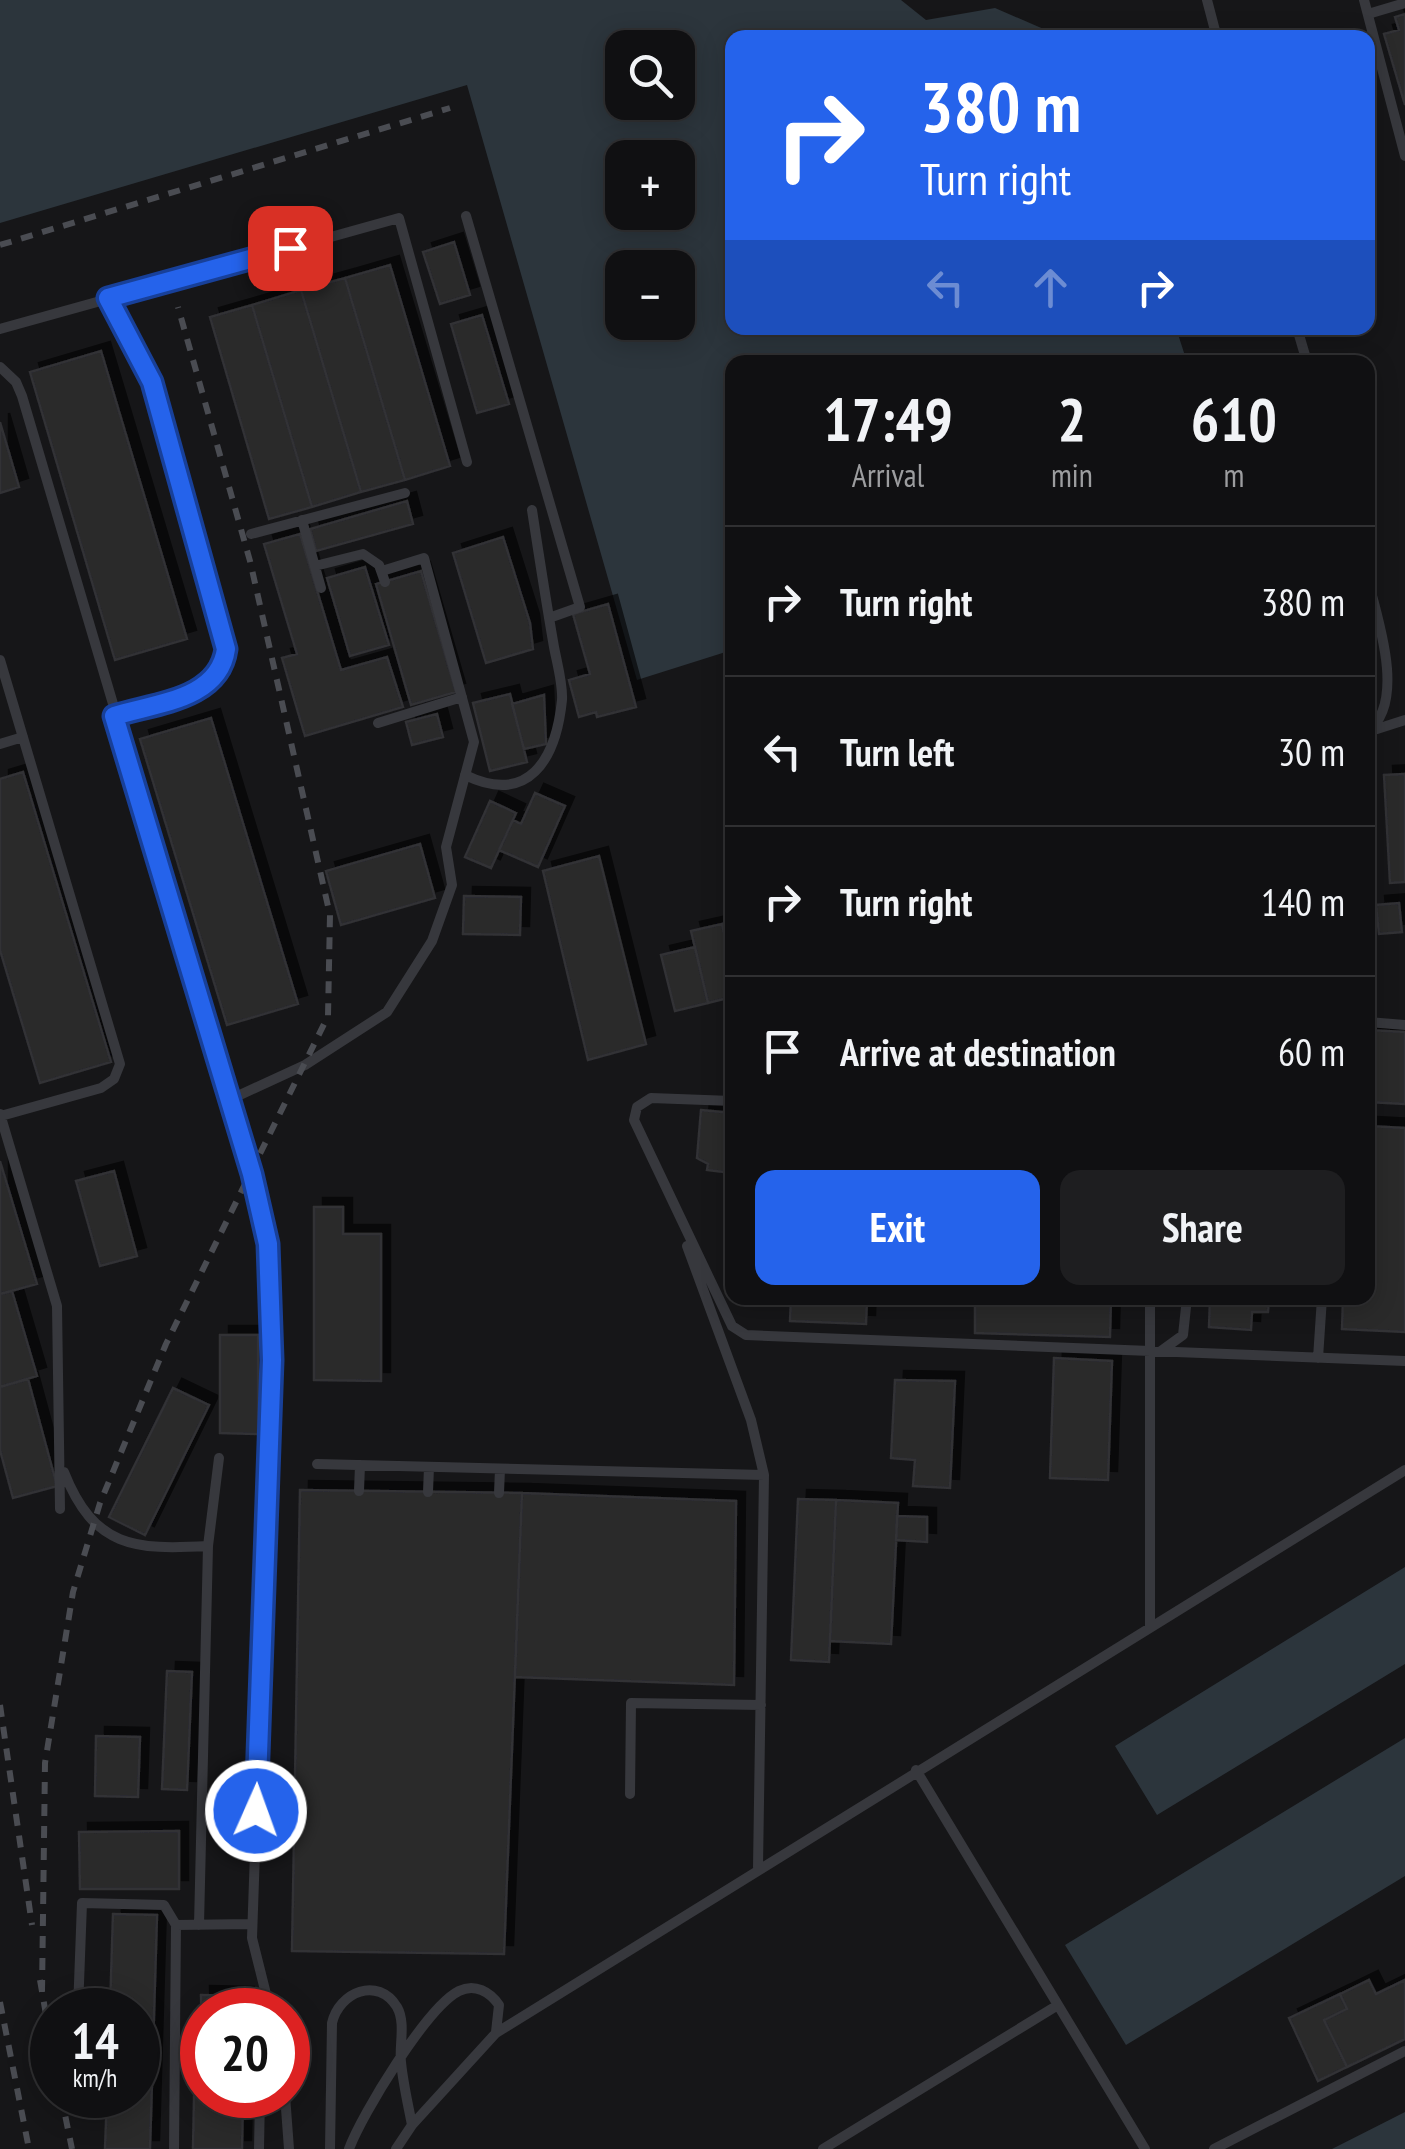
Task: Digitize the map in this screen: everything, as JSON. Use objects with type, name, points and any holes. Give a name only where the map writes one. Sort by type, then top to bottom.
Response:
[{"type":"lane","points":[[1206,0],[1215,30]]},
{"type":"lane","points":[[1364,0],[1372,30]]},
{"type":"lane","points":[[1368,14],[1405,4]]},
{"type":"lane","points":[[1375,41],[1405,156]]},
{"type":"lane","points":[[466,216],[580,608],[549,618]]},
{"type":"lane","points":[[0,328],[399,218],[467,462]]},
{"type":"lane","points":[[108,298],[152,382],[226,649],[224,662],[210,684],[114,716]]},
{"type":"lane","points":[[0,367],[16,382],[22,396],[268,1244],[272,1360],[252,1924],[264,1988]]},
{"type":"lane","points":[[252,534],[406,493]]},
{"type":"lane","points":[[466,775],[503,787],[533,774],[544,762],[562,698],[532,510]]},
{"type":"lane","points":[[302,520],[321,588]]},
{"type":"lane","points":[[229,1100],[368,1028],[407,987],[432,941],[452,885],[446,847],[474,742],[424,558],[383,576],[375,559],[363,554],[315,566]]},
{"type":"lane","points":[[1375,608],[1396,690],[1388,716],[1375,726]]},
{"type":"lane","points":[[0,660],[120,1064],[114,1079],[101,1088],[0,1115],[57,1306],[60,1509]]},
{"type":"lane","points":[[378,723],[462,697]]},
{"type":"lane","points":[[1375,730],[1405,720]]},
{"type":"lane","points":[[0,744],[23,737]]},
{"type":"lane","points":[[1375,1022],[1405,1024]]},
{"type":"lane","points":[[725,1102],[651,1098],[638,1107],[636,1126],[732,1326],[746,1335],[1405,1361]]},
{"type":"lane","points":[[672,1203],[751,1420],[764,1475],[758,1868]]},
{"type":"lane","points":[[1150,1305],[1150,1626]]},
{"type":"lane","points":[[1150,1352],[1169,1349],[1182,1335],[1186,1305]]},
{"type":"lane","points":[[1318,1358],[1322,1305]]},
{"type":"lane","points":[[199,1925],[208,1546],[219,1458]]},
{"type":"lane","points":[[317,1464],[764,1475]]},
{"type":"lane","points":[[359,1491],[360,1465]]},
{"type":"lane","points":[[62,1466],[81,1507],[112,1536],[151,1550],[208,1546]]},
{"type":"lane","points":[[428,1467],[428,1492]]},
{"type":"lane","points":[[499,1492],[500,1468]]},
{"type":"lane","points":[[396,2149],[412,2125],[496,2033],[1405,1470]]},
{"type":"lane","points":[[630,1794],[631,1703],[760,1705]]},
{"type":"lane","points":[[916,1770],[1145,2149]]},
{"type":"lane","points":[[79,1988],[82,1903],[164,1904],[176,1925],[174,2149]]},
{"type":"lane","points":[[176,1925],[252,1924]]},
{"type":"lane","points":[[261,1974],[261,1988]]},
{"type":"lane","points":[[349,2149],[358,2125],[400,2058],[460,1990],[479,1988],[494,1998],[501,2014],[496,2033]]},
{"type":"lane","points":[[330,2149],[332,2023],[340,2003],[368,1990],[388,1998],[400,2016],[400,2058],[412,2125]]},
{"type":"lane","points":[[823,2149],[1058,2005]]},
{"type":"lane","points":[[1214,2149],[1405,2051]]},
{"type":"lane","points":[[259,2149],[260,2118]]},
{"type":"lane","points":[[287,2118],[289,2149]]},
{"type":"shaded area","points":[[0,0],[901,0],[926,20],[995,8],[1046,30],[725,30],[725,335],[1178,335],[1185,355],[725,355],[725,652],[637,680],[467,85],[0,223]]},
{"type":"shaded area","points":[[1405,1567],[1405,1664],[1157,1815],[1115,1746]]},
{"type":"shaded area","points":[[1405,1738],[1405,1876],[1126,2045],[1065,1945]]},
{"type":"shaded area","points":[[1405,2112],[1405,2149],[1332,2149]]},
{"type":"building","points":[[1405,14],[1405,105],[1384,34],[1399,30],[1395,17]]},
{"type":"building","points":[[454,242],[470,295],[440,304],[423,252]]},
{"type":"building","points":[[390,265],[450,466],[405,480],[345,278]]},
{"type":"building","points":[[345,278],[405,480],[361,492],[301,290]]},
{"type":"building","points":[[301,290],[361,492],[312,507],[252,305]]},
{"type":"building","points":[[252,305],[312,507],[269,519],[210,317]]},
{"type":"building","points":[[482,315],[509,404],[477,413],[451,324]]},
{"type":"building","points":[[101,351],[187,639],[115,660],[30,372]]},
{"type":"building","points":[[0,422],[19,487],[0,493]]},
{"type":"building","points":[[407,501],[413,524],[316,551],[310,529]]},
{"type":"building","points":[[300,534],[341,670],[387,657],[403,707],[305,736],[282,658],[297,654],[264,544]]},
{"type":"building","points":[[503,537],[530,623],[533,649],[486,663],[453,553]]},
{"type":"building","points":[[365,567],[389,645],[350,656],[327,578]]},
{"type":"building","points":[[421,571],[456,692],[411,705],[376,584]]},
{"type":"building","points":[[608,604],[636,707],[597,717],[596,712],[579,717],[569,680],[590,674],[573,614]]},
{"type":"building","points":[[510,694],[527,762],[490,771],[473,703]]},
{"type":"building","points":[[544,695],[546,744],[524,749],[512,704]]},
{"type":"building","points":[[437,714],[443,737],[412,745],[406,722]]},
{"type":"building","points":[[211,718],[298,1004],[227,1025],[140,739]]},
{"type":"building","points":[[23,772],[111,1062],[40,1083],[0,950],[0,779]]},
{"type":"building","points":[[1405,774],[1405,882],[1390,883],[1384,775]]},
{"type":"building","points":[[535,793],[565,806],[538,867],[499,850],[513,820],[521,824]]},
{"type":"building","points":[[490,801],[516,813],[491,868],[465,857]]},
{"type":"building","points":[[420,844],[435,898],[341,925],[326,871]]},
{"type":"building","points":[[599,856],[646,1044],[588,1060],[543,871]]},
{"type":"building","points":[[464,896],[521,897],[520,935],[463,934]]},
{"type":"building","points":[[1399,903],[1402,932],[1379,934],[1376,905]]},
{"type":"building","points":[[722,924],[725,999],[708,1003],[691,931]]},
{"type":"building","points":[[695,947],[708,1003],[675,1011],[661,955]]},
{"type":"building","points":[[1375,1030],[1405,1032],[1405,1104],[1375,1102]]},
{"type":"building","points":[[701,1110],[725,1112],[725,1172],[707,1170],[708,1164],[697,1158]]},
{"type":"building","points":[[1375,1126],[1405,1128],[1405,1332],[1342,1329],[1343,1305],[1375,1305]]},
{"type":"building","points":[[0,1161],[37,1284],[0,1294]]},
{"type":"building","points":[[114,1171],[137,1256],[100,1266],[76,1181]]},
{"type":"building","points":[[314,1207],[343,1207],[343,1234],[381,1234],[381,1381],[314,1380]]},
{"type":"building","points":[[12,1291],[37,1376],[0,1387],[0,1294]]},
{"type":"building","points":[[791,1305],[867,1305],[866,1324],[790,1321]]},
{"type":"building","points":[[975,1305],[1111,1305],[1110,1337],[975,1333]]},
{"type":"building","points":[[1210,1305],[1268,1305],[1268,1312],[1252,1312],[1251,1330],[1209,1327]]},
{"type":"building","points":[[220,1335],[258,1335],[258,1434],[220,1433]]},
{"type":"building","points":[[1054,1358],[1112,1361],[1108,1480],[1050,1478]]},
{"type":"building","points":[[28,1379],[57,1486],[13,1498],[0,1450],[0,1387]]},
{"type":"building","points":[[895,1380],[955,1381],[950,1488],[913,1486],[915,1460],[891,1458]]},
{"type":"building","points":[[173,1388],[209,1405],[145,1535],[109,1517]]},
{"type":"building","points":[[300,1490],[522,1493],[504,1954],[292,1951]]},
{"type":"building","points":[[522,1493],[736,1501],[734,1685],[515,1677]]},
{"type":"building","points":[[798,1499],[836,1500],[829,1662],[791,1660]]},
{"type":"building","points":[[836,1500],[898,1503],[891,1644],[830,1641]]},
{"type":"building","points":[[897,1516],[927,1517],[927,1542],[896,1540]]},
{"type":"building","points":[[167,1671],[192,1672],[187,1790],[162,1789]]},
{"type":"building","points":[[96,1736],[140,1737],[138,1797],[95,1796]]},
{"type":"building","points":[[179,1831],[179,1889],[80,1889],[79,1832]]},
{"type":"building","points":[[113,1914],[157,1915],[155,1988],[111,1988]]},
{"type":"building","points":[[1369,1980],[1376,1994],[1405,1980],[1405,2039],[1347,2067],[1324,2020],[1347,2009],[1340,1994]]},
{"type":"building","points":[[1340,1994],[1347,2009],[1324,2020],[1347,2067],[1318,2081],[1289,2018]]},
{"type":"building","points":[[106,2118],[151,2118],[150,2149],[105,2149]]},
{"type":"building","points":[[194,2118],[243,2118],[242,2149],[193,2149]]},
{"type":"railway","points":[[0,245],[450,108]]},
{"type":"railway","points":[[42,1988],[45,1763],[73,1592],[100,1503],[166,1344],[328,1016],[330,915],[250,561],[178,307]]},
{"type":"railway","points":[[0,1705],[32,1925]]},
{"type":"railway","points":[[40,1980],[41,1988]]},
{"type":"railway","points":[[0,2002],[29,2149]]},
{"type":"railway","points":[[66,2118],[72,2149]]},
{"type":"route","points":[[256,1811],[272,1360],[268,1244],[252,1174],[114,716],[210,684],[224,662],[226,649],[152,382],[108,298],[290,248]]}]
